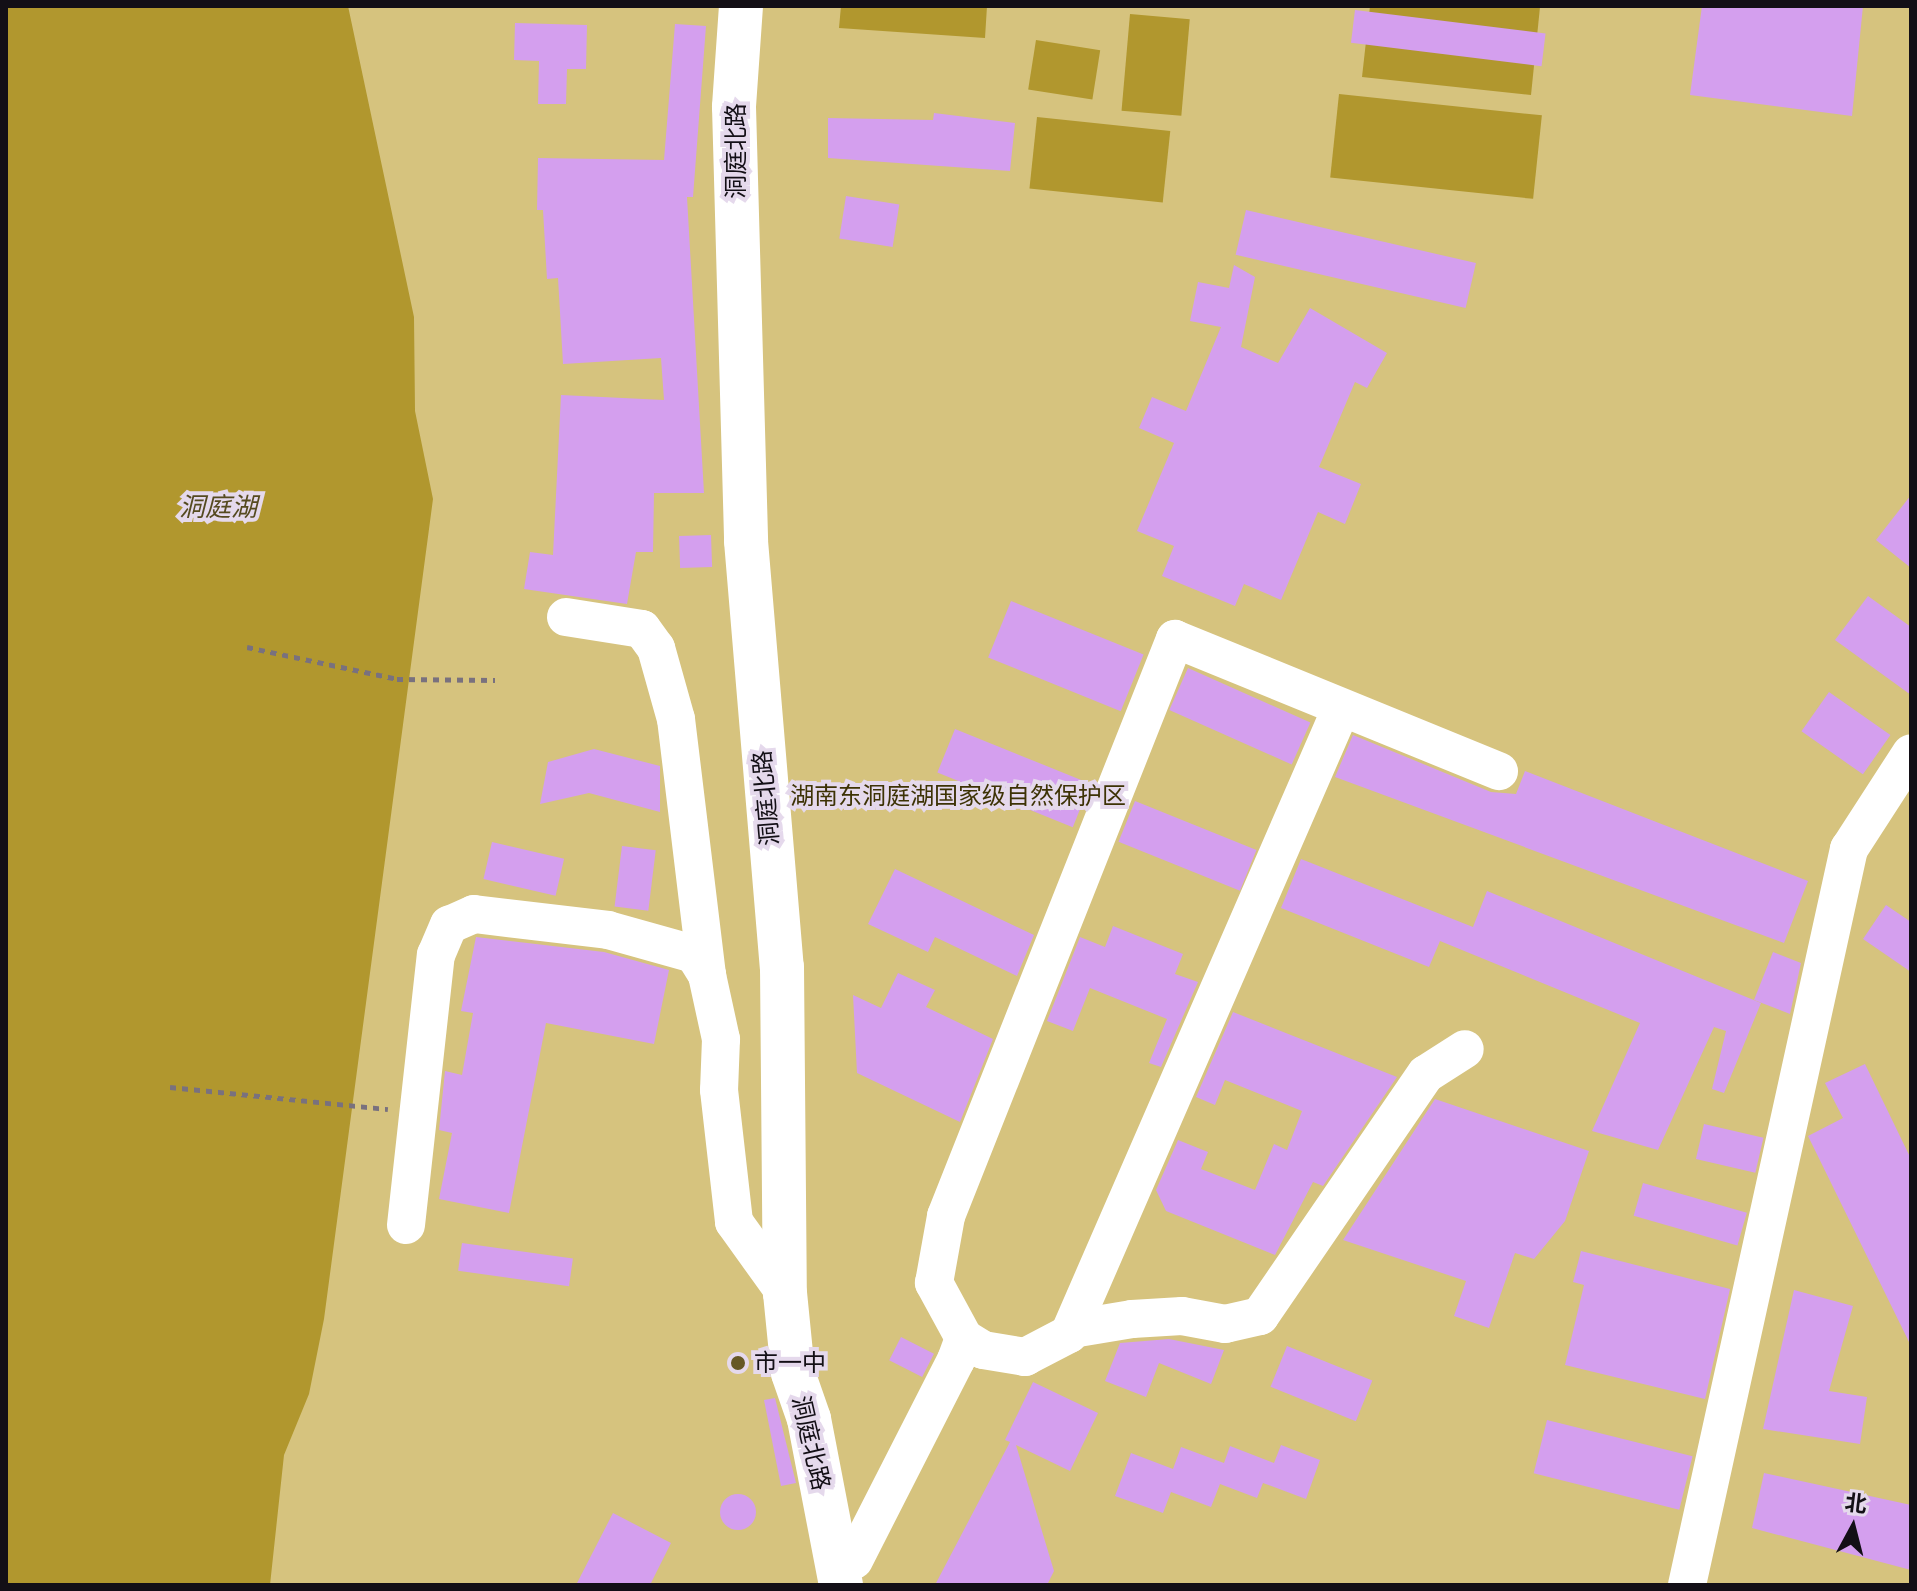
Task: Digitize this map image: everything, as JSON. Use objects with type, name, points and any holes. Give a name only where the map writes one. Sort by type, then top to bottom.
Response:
[{"type":"main road","name":"洞庭北路","points":[[741,6],[734,107],[745,525],[782,967],[785,1293],[793,1373],[850,1577]]},
{"type":"main road","name":"洞庭北路","points":[[757,6],[748,129],[762,574],[793,929],[814,1311],[850,1577]]},
{"type":"street","points":[[566,617],[642,629],[656,648],[676,719],[707,975],[721,1039],[719,1090],[734,1222],[785,1293]]},
{"type":"street","points":[[1465,1049],[1426,1074],[1260,1316],[1225,1324],[1182,1316],[1132,1319],[1072,1329],[1025,1357],[983,1350],[964,1338],[945,1315],[934,1283],[939,1239],[1032,986],[1175,639],[1340,711],[1499,771]]},
{"type":"street","points":[[1072,1329],[1340,711]]},
{"type":"street","points":[[1687,1585],[1849,849],[1911,753]]},
{"type":"street","points":[[406,1225],[436,955],[449,925],[474,914],[608,930],[694,954],[707,975]]},
{"type":"street","points":[[850,1577],[913,1454],[964,1338]]},
{"type":"path","points":[[247,647],[397,679],[495,680]]},
{"type":"path","points":[[170,1087],[418,1113]]},
{"type":"green space","name":"湖南东洞庭湖国家级自然保护区","points":[[6,6],[1911,6],[1911,1585],[6,1585]]},
{"type":"water","name":"洞庭湖","points":[[6,6],[348,6],[414,317],[415,411],[433,499],[324,1319],[309,1394],[284,1455],[270,1585],[6,1585]]},
{"type":"water","points":[[841,6],[987,6],[985,38],[839,28]]},
{"type":"water","points":[[1370,6],[1540,7],[1531,95],[1362,77]]},
{"type":"water","points":[[1130,14],[1190,19],[1181,116],[1122,111]]},
{"type":"water","points":[[1036,40],[1100,50],[1092,100],[1028,89]]},
{"type":"water","points":[[1339,94],[1542,115],[1533,199],[1330,178]]},
{"type":"water","points":[[1037,117],[1170,131],[1163,203],[1029,189]]},
{"type":"building","points":[[1702,6],[1863,6],[1852,116],[1690,95]]},
{"type":"building","points":[[1355,10],[1546,33],[1542,66],[1351,43]]},
{"type":"building","points":[[515,23],[587,25],[586,69],[567,69],[566,104],[538,104],[539,61],[514,60]]},
{"type":"building","points":[[675,24],[706,26],[693,197],[687,197],[704,493],[654,493],[653,552],[636,552],[627,604],[524,589],[530,552],[553,555],[561,395],[664,400],[661,358],[563,364],[558,278],[547,279],[543,210],[537,210],[538,158],[664,160]]},
{"type":"building","points":[[934,113],[1015,123],[1010,171],[828,158],[828,118],[933,120]]},
{"type":"building","points":[[846,196],[899,204],[893,247],[839,238]]},
{"type":"building","points":[[1246,210],[1476,263],[1466,308],[1236,255]]},
{"type":"building","points":[[1234,265],[1255,277],[1241,347],[1278,363],[1310,308],[1387,353],[1367,388],[1355,382],[1319,467],[1361,484],[1345,524],[1318,512],[1281,600],[1244,584],[1235,606],[1162,576],[1174,546],[1137,531],[1174,443],[1139,428],[1152,397],[1186,411],[1221,327],[1190,321],[1198,282],[1229,288]]},
{"type":"building","points":[[1911,495],[1911,568],[1876,540]]},
{"type":"building","points":[[711,535],[712,567],[680,568],[679,536]]},
{"type":"building","points":[[1868,596],[1911,627],[1911,695],[1835,640]]},
{"type":"building","points":[[1011,601],[1144,655],[1121,711],[988,658]]},
{"type":"building","points":[[1188,668],[1310,723],[1292,765],[1169,710]]},
{"type":"building","points":[[1829,692],[1890,735],[1863,774],[1801,731]]},
{"type":"building","points":[[955,729],[1090,784],[1073,827],[937,773]]},
{"type":"building","points":[[1353,735],[1491,792],[1516,794],[1525,771],[1808,881],[1784,943],[1335,777]]},
{"type":"building","points":[[594,749],[660,766],[660,812],[589,793],[540,804],[548,762]]},
{"type":"building","points":[[1135,801],[1256,850],[1240,891],[1119,842]]},
{"type":"building","points":[[492,842],[564,859],[556,896],[483,879]]},
{"type":"building","points":[[622,846],[656,850],[648,911],[615,907]]},
{"type":"building","points":[[1301,859],[1473,927],[1487,891],[1761,1003],[1724,1093],[1712,1089],[1726,1031],[1714,1027],[1658,1150],[1592,1131],[1640,1023],[1440,941],[1429,967],[1281,908]]},
{"type":"building","points":[[895,869],[1034,935],[1017,976],[935,937],[928,952],[868,924]]},
{"type":"building","points":[[1886,905],[1911,922],[1911,972],[1863,939]]},
{"type":"building","points":[[1113,926],[1183,954],[1175,974],[1198,982],[1161,1067],[1149,1063],[1167,1019],[1090,988],[1073,1031],[1047,1021],[1080,937],[1105,947]]},
{"type":"building","points":[[476,937],[604,952],[669,970],[654,1044],[546,1023],[509,1213],[439,1199],[452,1133],[439,1130],[445,1071],[462,1075],[473,1013],[461,1011]]},
{"type":"building","points":[[1773,952],[1801,963],[1790,1014],[1754,1000]]},
{"type":"building","points":[[898,973],[935,990],[926,1007],[993,1039],[960,1122],[857,1073],[853,995],[881,1008]]},
{"type":"building","points":[[1233,1012],[1397,1077],[1323,1186],[1313,1182],[1275,1255],[1166,1211],[1156,1190],[1178,1140],[1208,1152],[1201,1169],[1255,1190],[1274,1144],[1287,1150],[1302,1111],[1225,1080],[1215,1105],[1196,1097]]},
{"type":"building","points":[[1865,1064],[1911,1159],[1911,1346],[1808,1136],[1843,1118],[1825,1083]]},
{"type":"building","points":[[1435,1099],[1589,1151],[1565,1221],[1534,1259],[1515,1253],[1489,1328],[1454,1316],[1466,1281],[1343,1240]]},
{"type":"building","points":[[1704,1124],[1763,1138],[1755,1173],[1696,1159]]},
{"type":"building","points":[[1643,1183],[1747,1213],[1737,1245],[1634,1216]]},
{"type":"building","points":[[462,1243],[573,1259],[569,1286],[458,1271]]},
{"type":"building","points":[[1581,1251],[1730,1289],[1705,1399],[1565,1365],[1584,1285],[1573,1282]]},
{"type":"building","points":[[1794,1290],[1853,1306],[1829,1391],[1867,1397],[1860,1444],[1763,1429]]},
{"type":"building","points":[[901,1337],[934,1354],[922,1377],[889,1360]]},
{"type":"building","points":[[1169,1339],[1224,1350],[1211,1384],[1159,1363],[1146,1397],[1105,1381],[1120,1343]]},
{"type":"building","points":[[1287,1346],[1372,1380],[1356,1421],[1271,1387]]},
{"type":"building","points":[[1033,1382],[1098,1413],[1070,1471],[1016,1445],[1054,1571],[1047,1585],[935,1585],[1010,1442],[1005,1440]]},
{"type":"building","points":[[775,1398],[796,1483],[781,1486],[764,1400]]},
{"type":"building","points":[[1547,1420],[1693,1456],[1679,1510],[1534,1473]]},
{"type":"building","points":[[1281,1445],[1320,1460],[1306,1499],[1263,1483],[1257,1498],[1220,1484],[1211,1507],[1171,1492],[1163,1513],[1115,1496],[1131,1453],[1173,1469],[1181,1447],[1224,1463],[1230,1446],[1274,1463]]},
{"type":"building","points":[[1764,1473],[1911,1505],[1911,1570],[1752,1528]]},
{"type":"building","points":[[738,1494],[751,1499],[756,1512],[751,1525],[738,1530],[725,1525],[720,1512],[725,1499]]},
{"type":"building","points":[[613,1513],[671,1543],[650,1585],[576,1585]]},
{"type":"place","name":"市一中","points":[[738,1363]]}]
